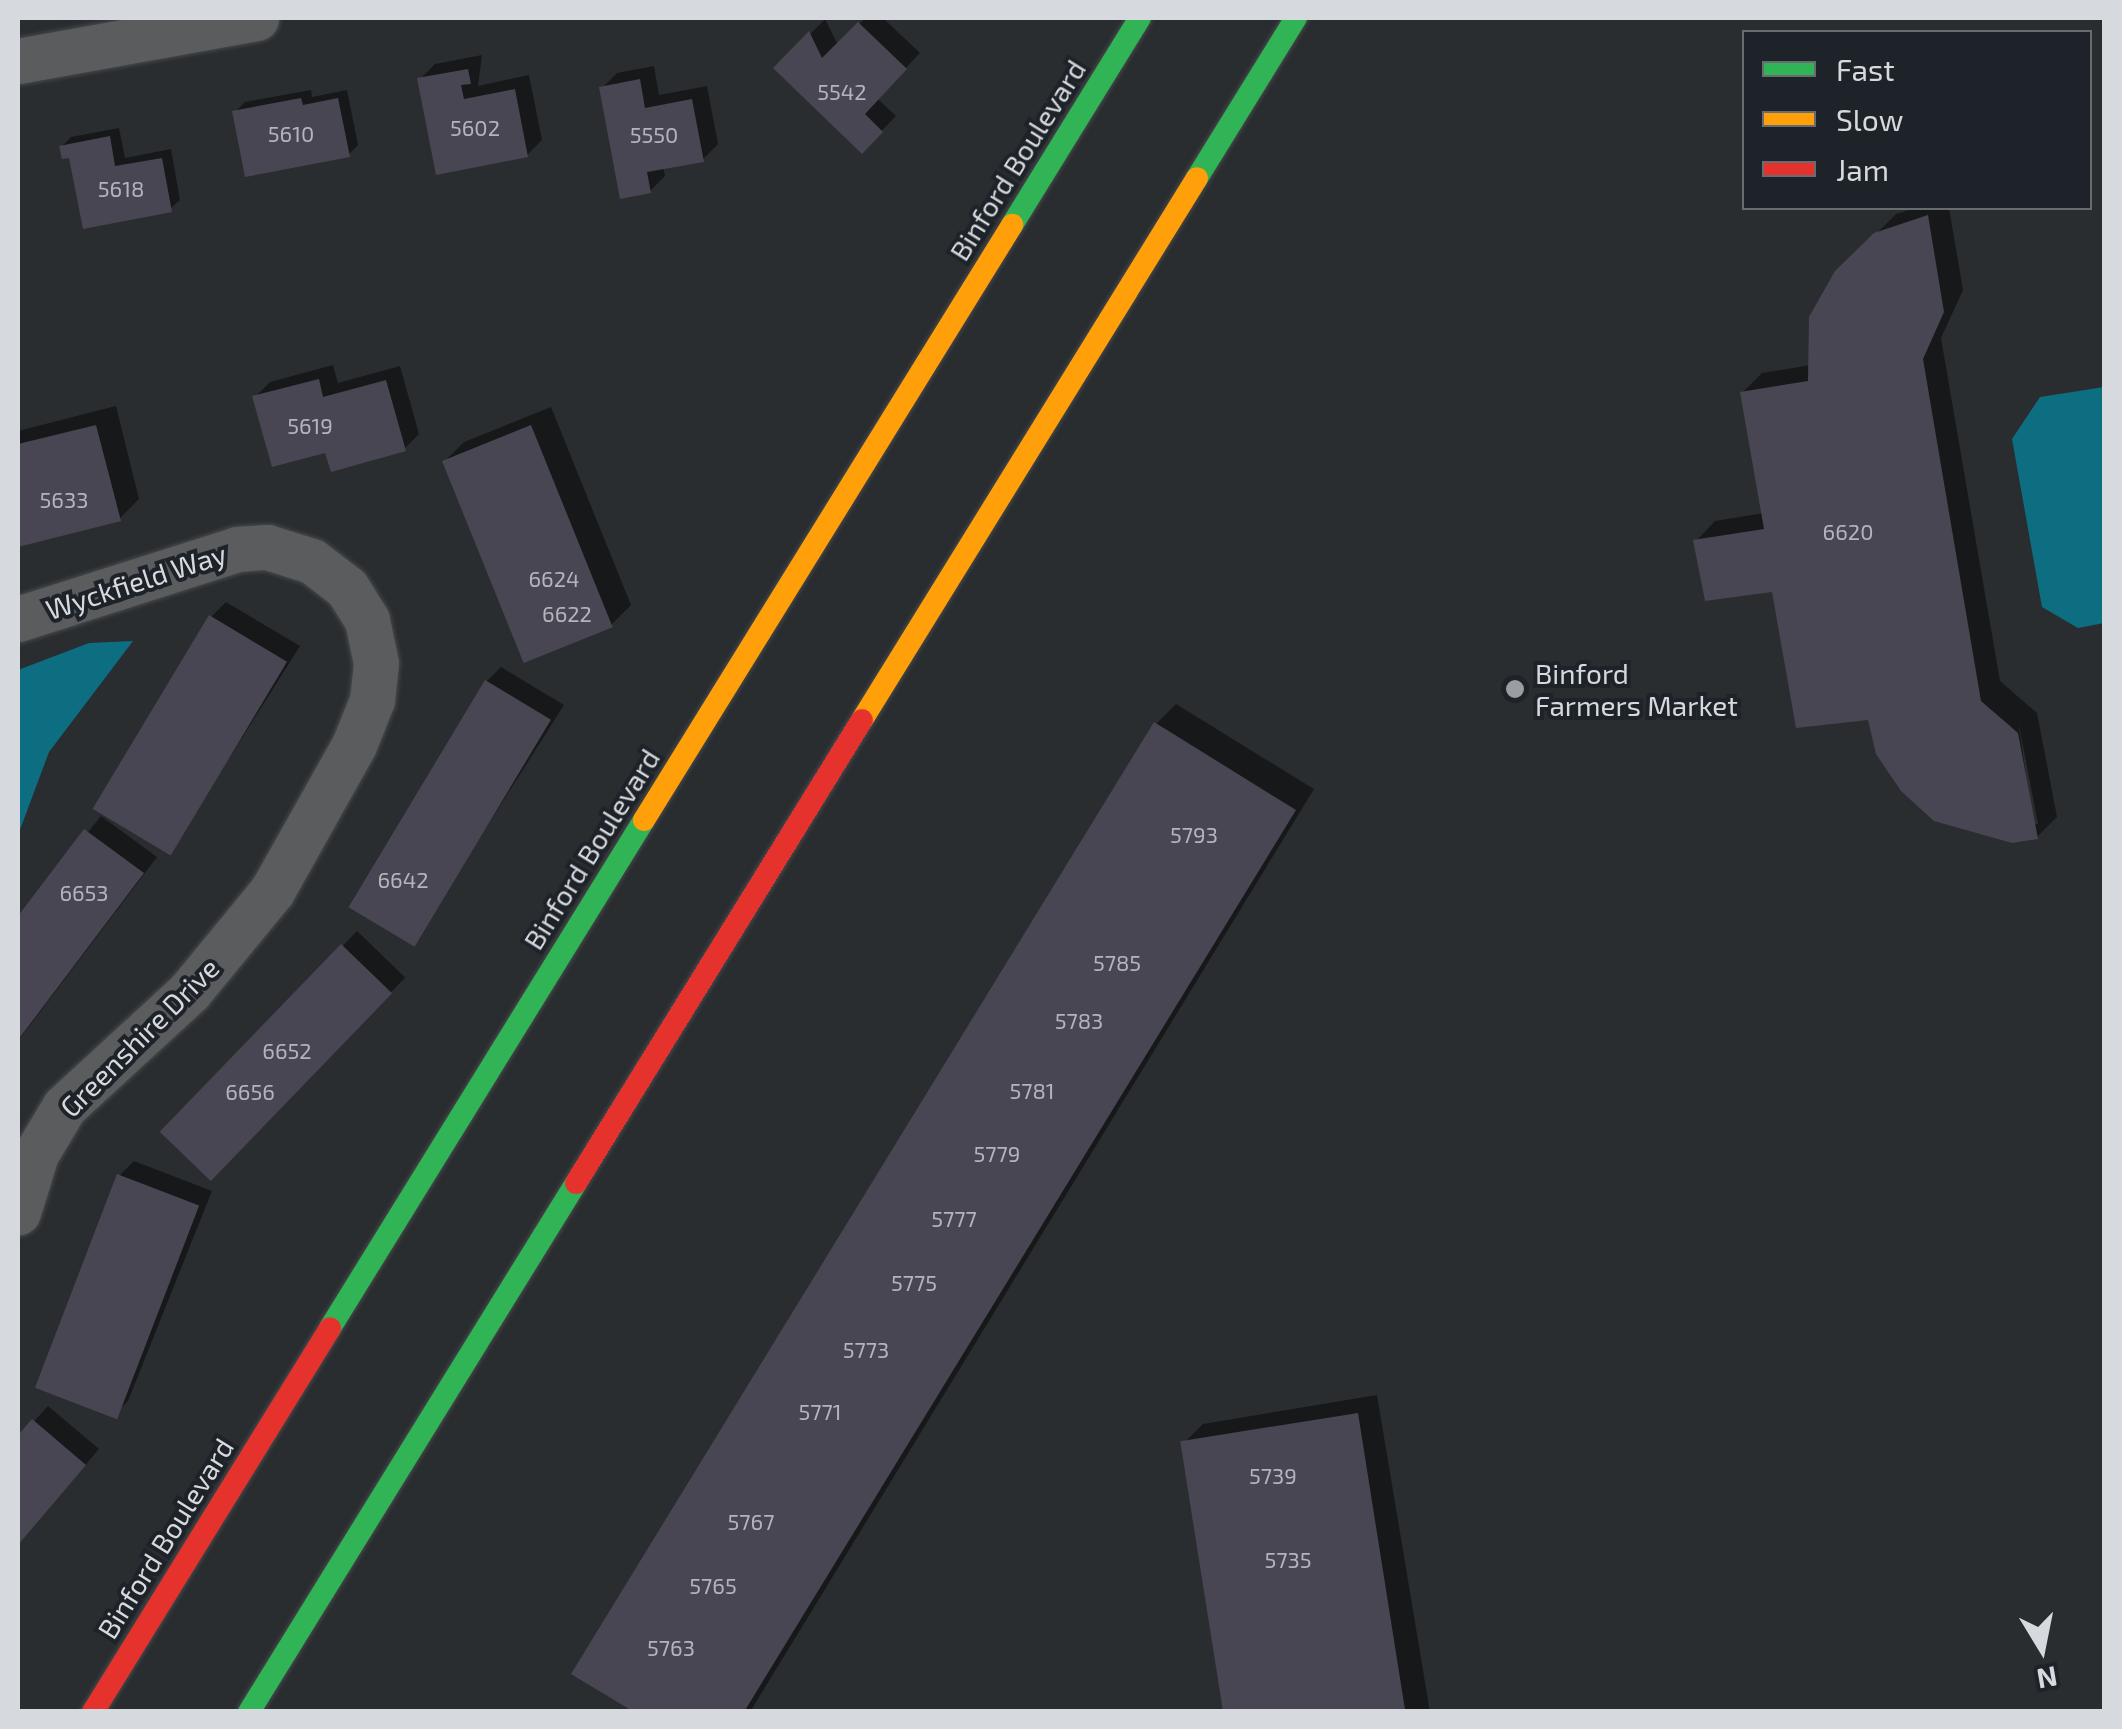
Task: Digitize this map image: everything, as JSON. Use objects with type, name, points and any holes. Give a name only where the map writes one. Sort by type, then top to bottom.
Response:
[{"type":"main road","name":"Binford Boulevard","points":[[93,1712],[1140,18]]},
{"type":"main road","points":[[250,1712],[1296,18]]},
{"type":"street","points":[[18,61],[256,18]]},
{"type":"street","name":"Wyckfield Way","points":[[18,619],[237,549],[267,547],[312,561]]},
{"type":"street","name":"Greenshire Drive","points":[[18,1212],[48,1128],[84,1086],[190,991],[238,934],[302,844],[354,745],[374,688],[371,632],[347,588],[312,561]]},
{"type":"water","points":[[2104,387],[2104,623],[2078,628],[2042,607],[2012,439],[2040,397]]},
{"type":"water","points":[[133,641],[49,752],[18,835],[18,670],[89,643]]},
{"type":"building","points":[[858,22],[907,69],[865,114],[883,132],[862,154],[773,68],[809,31],[822,58]]},
{"type":"building","points":[[468,69],[471,84],[461,85],[464,99],[515,89],[528,157],[436,175],[417,78]]},
{"type":"building","points":[[640,79],[645,108],[692,99],[704,162],[647,172],[651,193],[620,199],[599,87]]},
{"type":"building","points":[[301,98],[303,105],[338,98],[350,157],[245,177],[232,111]]},
{"type":"building","points":[[110,136],[115,166],[162,158],[172,212],[83,229],[69,158],[62,159],[59,146]]},
{"type":"building","points":[[1928,215],[1944,312],[1923,359],[1981,701],[2018,733],[2038,839],[2012,843],[1934,821],[1901,791],[1876,754],[1868,720],[1796,728],[1772,592],[1705,601],[1693,540],[1764,529],[1740,392],[1808,381],[1809,317],[1835,271],[1874,233]]},
{"type":"building","points":[[319,379],[323,397],[386,380],[406,451],[331,472],[325,453],[272,467],[252,396]]},
{"type":"building","points":[[96,425],[121,521],[18,547],[18,444]]},
{"type":"building","points":[[531,425],[613,627],[524,663],[442,461]]},
{"type":"building","points":[[209,615],[287,662],[171,856],[93,809]]},
{"type":"building","points":[[485,680],[551,720],[415,947],[349,907]]},
{"type":"building","points":[[1154,722],[1296,810],[744,1712],[634,1712],[571,1674]]},
{"type":"building","points":[[84,829],[144,873],[18,1040],[18,916]]},
{"type":"building","points":[[341,944],[392,993],[211,1181],[160,1132]]},
{"type":"building","points":[[117,1174],[199,1206],[117,1419],[35,1388]]},
{"type":"building","points":[[1358,1413],[1405,1712],[1223,1712],[1180,1441]]},
{"type":"building","points":[[32,1419],[86,1465],[18,1545],[18,1435]]},
{"type":"traffic: fast","points":[[1012,225],[1140,18]]},
{"type":"traffic: fast","points":[[1197,178],[1296,18]]},
{"type":"traffic: fast","points":[[330,1328],[644,820]]},
{"type":"traffic: fast","points":[[249,1712],[576,1183]]},
{"type":"traffic: slow","points":[[862,720],[1197,178]]},
{"type":"traffic: slow","points":[[644,820],[1012,225]]},
{"type":"traffic: jam","points":[[576,1183],[862,720]]},
{"type":"traffic: jam","points":[[93,1712],[330,1328]]},
{"type":"place","name":"Binford Farmers Market","points":[[1515,689]]}]
